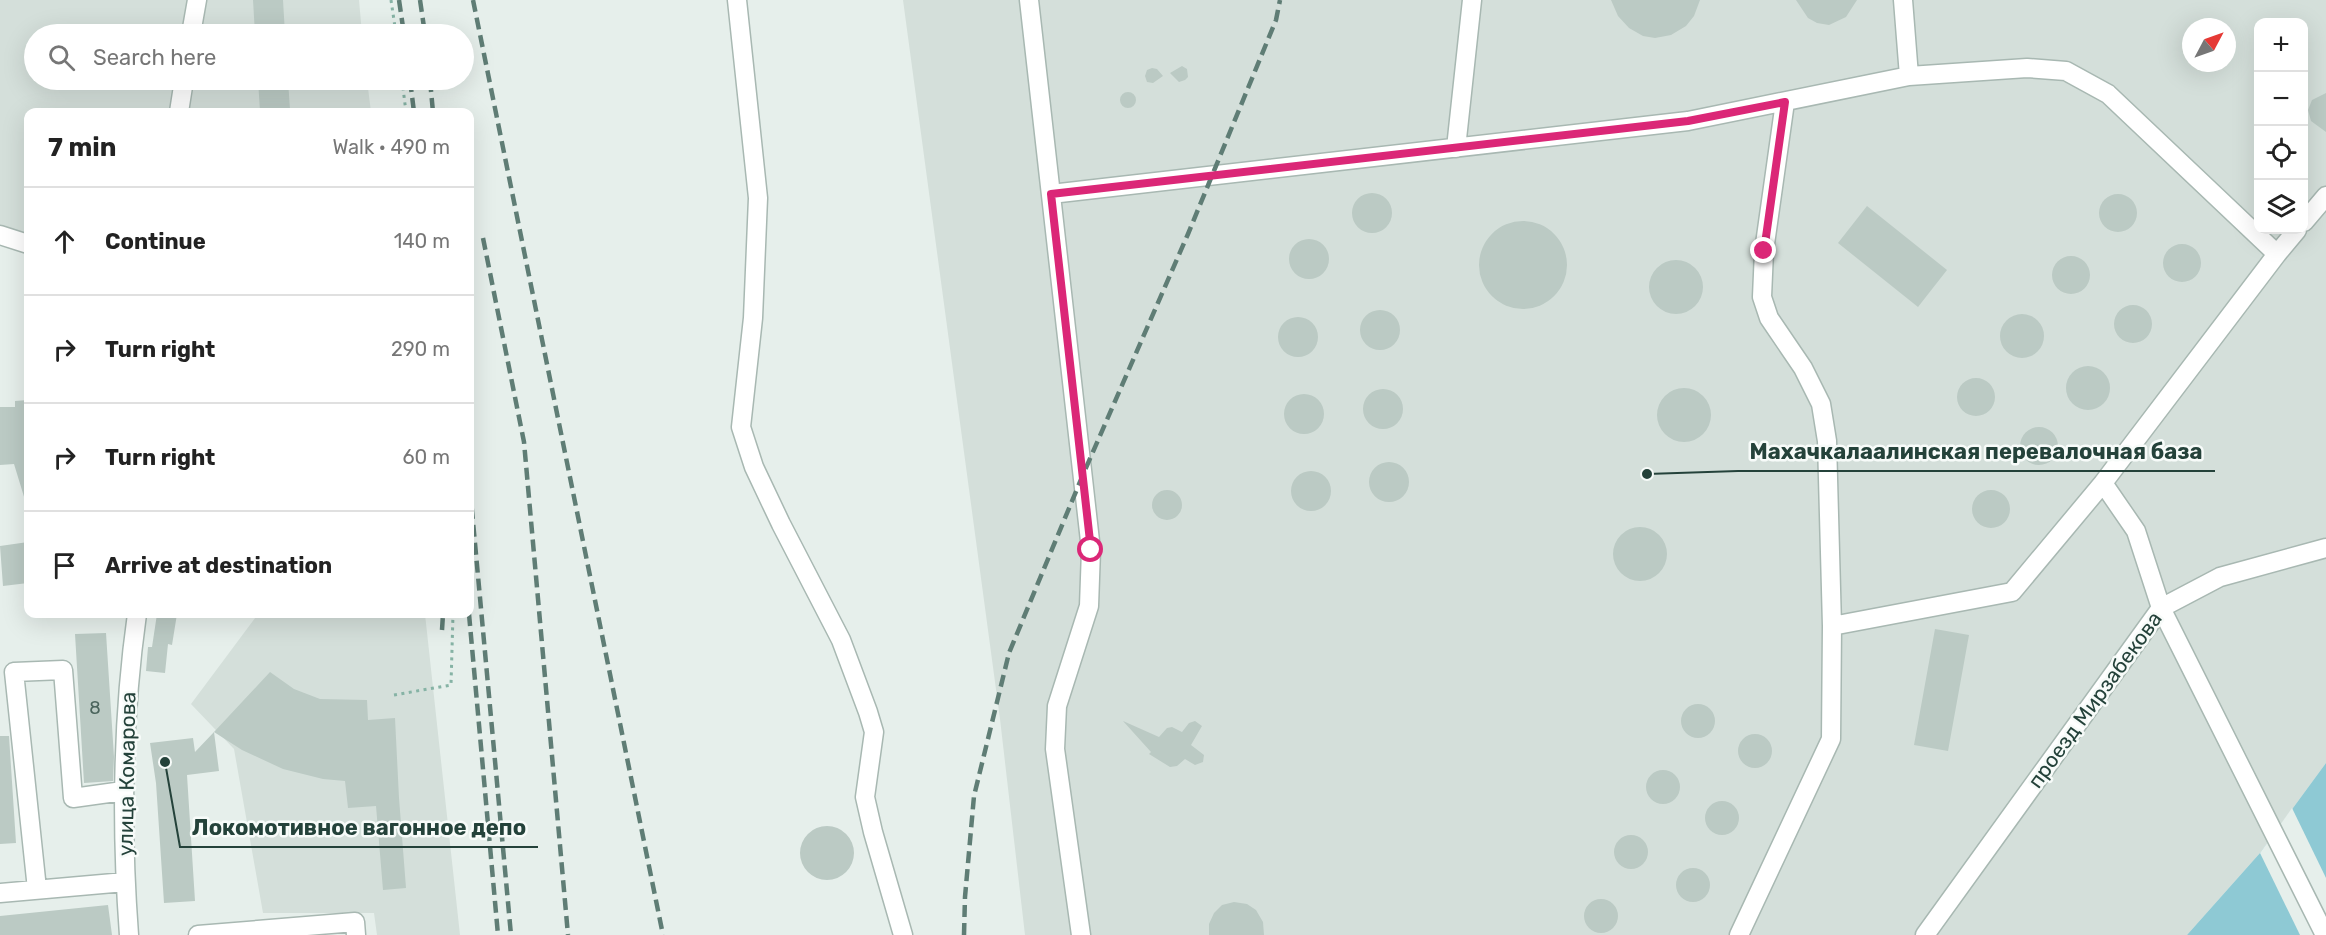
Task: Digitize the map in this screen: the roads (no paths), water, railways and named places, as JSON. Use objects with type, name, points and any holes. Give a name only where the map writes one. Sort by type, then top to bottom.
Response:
[{"type":"street","points":[[193,24],[197,0]]},
{"type":"street","points":[[737,0],[758,198],[753,318],[741,427],[763,486],[841,640],[868,712],[874,732],[865,797],[903,935]]},
{"type":"street","points":[[1029,0],[1091,550],[1089,606],[1058,706],[1055,749],[1062,816],[1081,935]]},
{"type":"street","points":[[1456,148],[1472,0]]},
{"type":"street","points":[[1903,0],[1910,76]]},
{"type":"street","points":[[1051,194],[1688,121],[1910,76],[2027,68],[2066,71],[2108,94],[2277,254]]},
{"type":"street","points":[[180,108],[182,90]]},
{"type":"street","points":[[1739,935],[1831,739],[1832,626],[1827,441],[1821,404],[1803,368],[1769,318],[1762,297],[1764,251],[1785,102]]},
{"type":"street","points":[[2308,217],[2326,196]]},
{"type":"street","points":[[1832,626],[2012,592],[2103,483],[2294,234]]},
{"type":"street","points":[[0,235],[24,243]]},
{"type":"street","points":[[2103,483],[2136,531],[2161,608],[2325,935]]},
{"type":"street","name":"проезд Мирзабекова","points":[[1925,935],[2161,608],[2220,577],[2326,549]]},
{"type":"street","name":"улица Комарова","points":[[129,935],[123,791],[131,655],[136,618]]},
{"type":"street","points":[[37,889],[7,672],[63,670],[73,798],[123,791]]},
{"type":"street","points":[[0,893],[125,882]]},
{"type":"street","points":[[198,935],[355,922],[356,935]]},
{"type":"water","points":[[2326,763],[2326,935],[2187,935],[2260,853]]},
{"type":"railway","points":[[399,0],[403,24]]},
{"type":"railway","points":[[420,0],[424,24]]},
{"type":"railway","points":[[473,0],[663,935]]},
{"type":"railway","points":[[964,935],[974,796],[1009,653],[1082,477],[1188,234],[1276,20],[1280,0]]},
{"type":"railway","points":[[411,90],[414,108]]},
{"type":"railway","points":[[431,90],[433,108]]},
{"type":"railway","points":[[483,238],[524,442],[568,935]]},
{"type":"railway","points":[[474,533],[511,935]]},
{"type":"railway","points":[[442,630],[443,618]]},
{"type":"railway","points":[[469,618],[498,935]]},
{"type":"place","name":"Махачкалаалинская перевалочная база","points":[[1647,474]]},
{"type":"place","name":"Локомотивное вагонное депо","points":[[165,762]]}]
